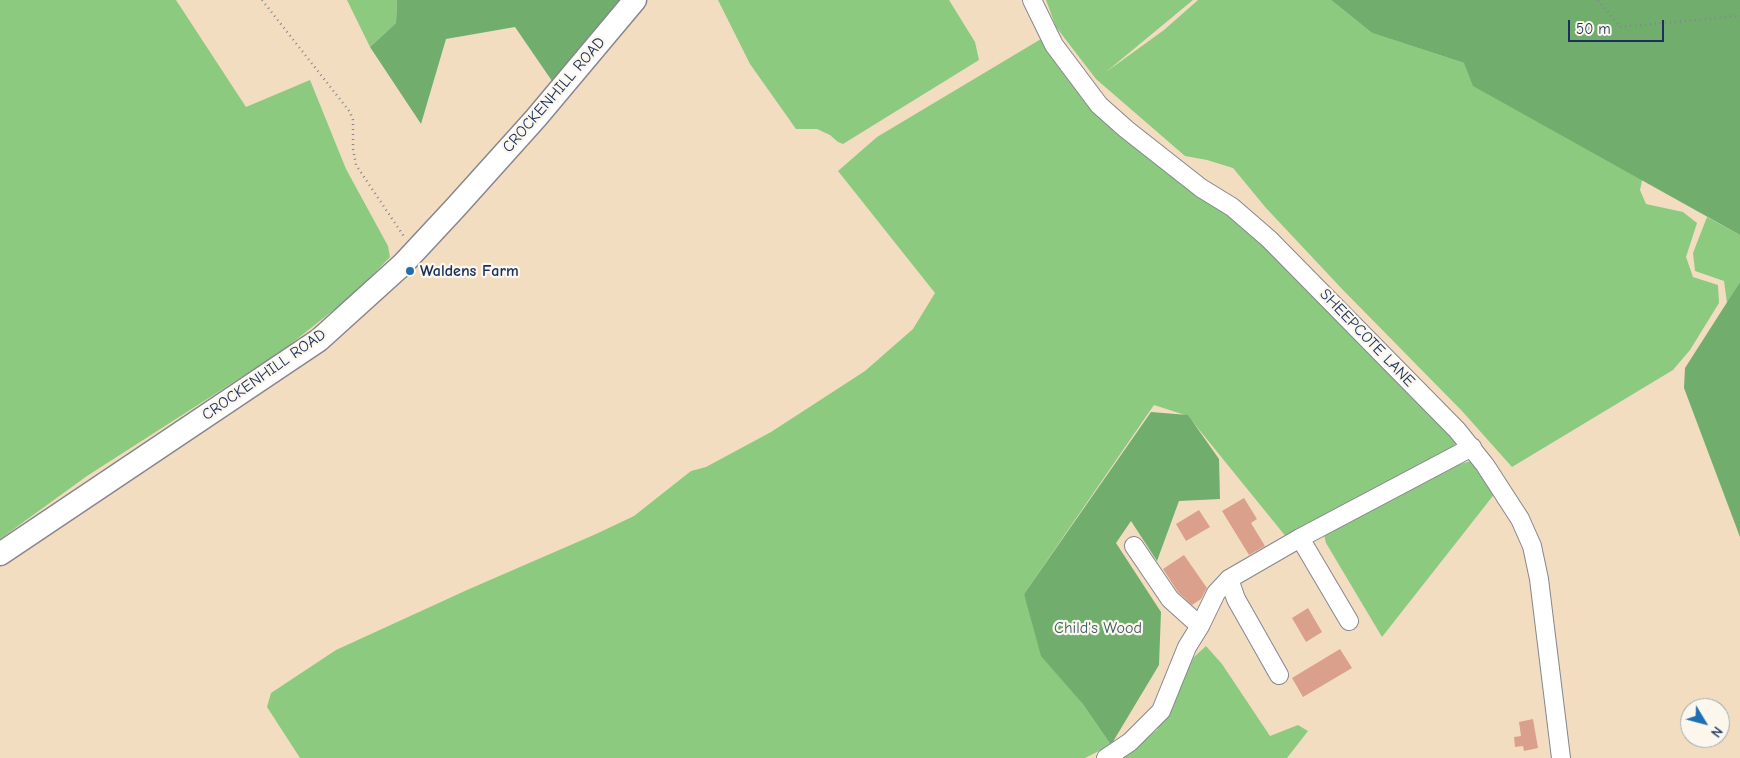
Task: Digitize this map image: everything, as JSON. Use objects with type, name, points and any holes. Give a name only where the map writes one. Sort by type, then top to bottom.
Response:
[{"type":"main road","name":"CROCKENHILL ROAD","points":[[0,554],[319,340],[415,251],[530,125],[635,0]]},
{"type":"street","name":"SHEEPCOTE LANE","points":[[1032,0],[1054,45],[1099,104],[1126,129],[1201,188],[1232,207],[1269,239],[1472,448],[1485,465],[1520,519],[1532,546],[1539,580],[1562,758]]},
{"type":"street","points":[[1106,758],[1130,742],[1161,711],[1187,647],[1200,626],[1216,593],[1228,579],[1300,538],[1472,448]]},
{"type":"street","points":[[1300,538],[1349,622]]},
{"type":"street","points":[[1134,546],[1170,599],[1200,626]]},
{"type":"street","points":[[1228,579],[1236,599],[1279,675]]},
{"type":"path","points":[[262,0],[350,112],[353,120],[353,149],[356,165],[399,231],[415,251]]},
{"type":"path","points":[[1598,0],[1620,27],[1740,16]]},
{"type":"green space","points":[[0,0],[176,0],[246,107],[310,80],[346,169],[388,246],[390,257],[355,293],[282,351],[87,476],[0,539]]},
{"type":"green space","points":[[347,0],[397,0],[396,23],[370,47]]},
{"type":"green space","points":[[397,0],[624,0],[552,81],[515,27],[446,39],[421,124],[370,47],[396,23]]},
{"type":"green space","points":[[718,0],[949,0],[975,42],[979,60],[843,144],[817,129],[796,129],[750,64]]},
{"type":"green space","points":[[1046,0],[1193,0],[1106,72],[1164,30],[1198,0],[1331,0],[1372,33],[1464,63],[1644,171],[1640,190],[1646,204],[1683,212],[1697,223],[1686,257],[1693,277],[1718,285],[1719,303],[1690,350],[1673,370],[1512,467],[1462,411],[1343,290],[1266,208],[1233,168],[1185,156],[1096,79],[1056,27]]},
{"type":"green space","points":[[1331,0],[1740,0],[1740,235],[1473,86],[1464,63],[1372,33]]},
{"type":"green space","points":[[1041,39],[1102,117],[1250,228],[1458,440],[1446,456],[1287,538],[1188,416],[1154,405],[1024,594],[1082,703],[1111,745],[1085,758],[300,758],[267,707],[271,693],[336,650],[634,516],[691,471],[706,467],[771,432],[865,371],[913,329],[935,293],[838,171],[877,137]]},
{"type":"green space","points":[[1707,217],[1740,235],[1740,282],[1727,303],[1724,281],[1695,271],[1693,253]]},
{"type":"green space","points":[[1740,282],[1740,537],[1684,388],[1685,368]]},
{"type":"green space","name":"Child's Wood","points":[[1151,412],[1188,415],[1219,459],[1220,499],[1179,501],[1157,561],[1131,521],[1116,543],[1161,612],[1159,665],[1111,745],[1082,703],[1041,656],[1024,594]]},
{"type":"green space","points":[[1475,460],[1496,492],[1382,637],[1326,543],[1323,531],[1445,468]]},
{"type":"green space","points":[[1206,646],[1222,664],[1270,736],[1298,725],[1308,731],[1287,758],[1120,758],[1157,730],[1194,657]]},
{"type":"building","points":[[1244,498],[1257,519],[1251,523],[1265,546],[1249,555],[1222,511]]},
{"type":"building","points":[[1199,510],[1210,527],[1186,541],[1176,524]]},
{"type":"building","points":[[1184,555],[1207,588],[1201,599],[1192,605],[1178,592],[1163,569]]},
{"type":"building","points":[[1308,608],[1322,632],[1306,642],[1292,618]]},
{"type":"building","points":[[1340,649],[1352,668],[1303,697],[1292,678]]},
{"type":"building","points":[[1533,719],[1538,748],[1524,751],[1523,746],[1515,747],[1514,737],[1521,736],[1519,722]]},
{"type":"place","name":"Waldens Farm","points":[[410,271]]}]
